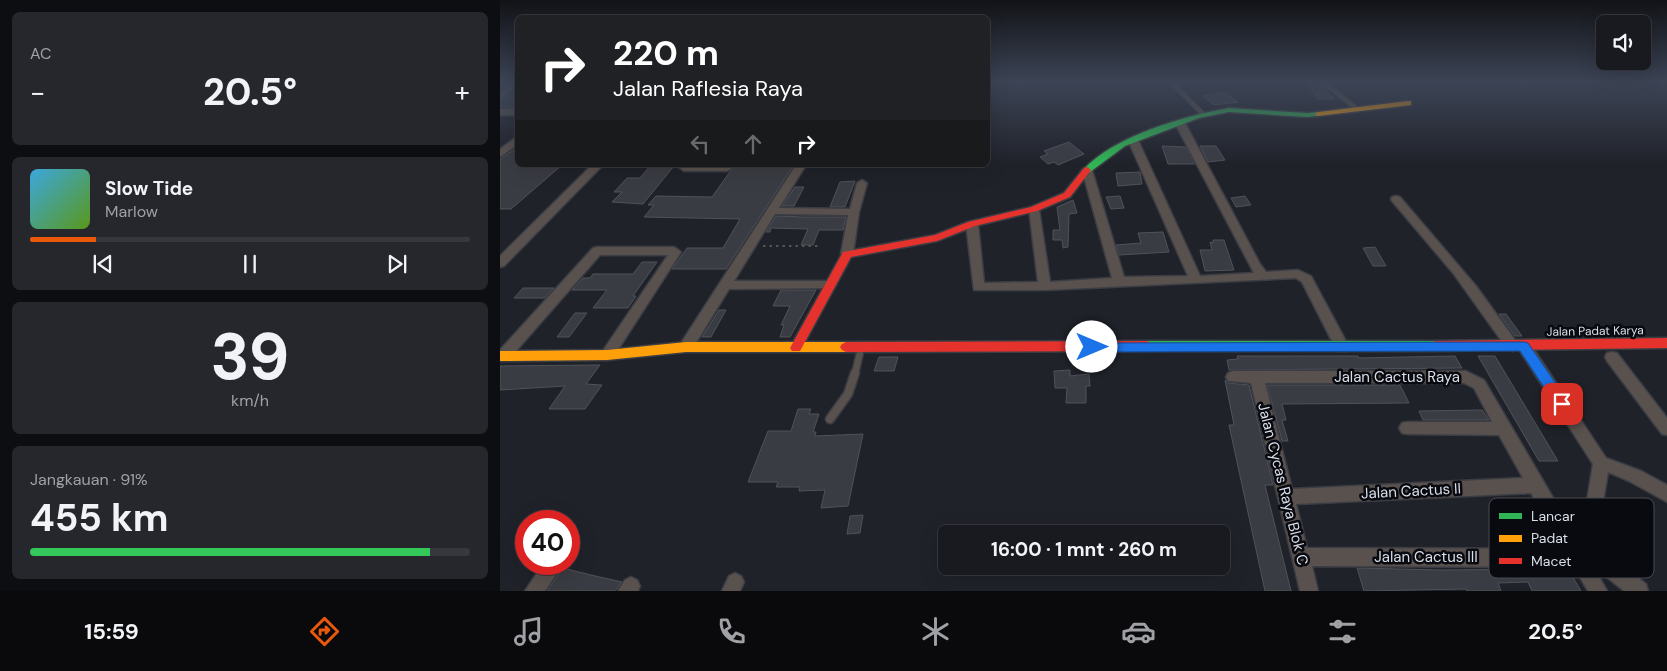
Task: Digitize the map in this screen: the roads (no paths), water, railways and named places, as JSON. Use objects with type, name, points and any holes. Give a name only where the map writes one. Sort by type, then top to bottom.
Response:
[{"type":"street","points":[[847,254],[937,238],[972,224],[1034,209],[1067,195],[1087,170],[1114,149],[1149,132],[1203,114],[1229,110],[1295,115],[1351,110]]},
{"type":"street","points":[[500,112],[515,112]]},
{"type":"street","points":[[1180,123],[1255,266],[1262,275]]},
{"type":"street","points":[[1133,140],[1196,280]]},
{"type":"street","points":[[500,154],[515,143]]},
{"type":"street","points":[[503,257],[596,167]]},
{"type":"street","points":[[683,167],[727,168]]},
{"type":"street","points":[[686,347],[800,167]]},
{"type":"street","points":[[1087,170],[1117,276],[1123,282]]},
{"type":"street","points":[[796,348],[840,263],[847,254],[854,212],[862,183]]},
{"type":"street","points":[[1396,199],[1449,259],[1518,346],[1601,463],[1644,480],[1667,494]]},
{"type":"street","points":[[1034,209],[1045,286]]},
{"type":"street","points":[[771,211],[854,212]]},
{"type":"street","points":[[972,224],[978,287],[1196,280],[1298,274],[1304,276],[1342,347]]},
{"type":"street","points":[[502,356],[597,251],[674,250],[672,258],[607,355]]},
{"type":"street","points":[[726,285],[830,285]]},
{"type":"street","name":"Jalan Padat Karya","points":[[502,356],[607,355],[686,347],[1342,347],[1667,344]]},
{"type":"street","points":[[1612,357],[1667,429]]},
{"type":"street","name":"Jalan Cactus Raya","points":[[1233,377],[1466,377],[1479,384],[1502,429],[1544,498]]},
{"type":"street","name":"Jalan Cycas Raya Blok C","points":[[1257,377],[1309,591]]},
{"type":"street","points":[[1407,428],[1502,429]]},
{"type":"street","points":[[1596,498],[1601,463]]},
{"type":"street","name":"Jalan Cactus II","points":[[1286,497],[1535,485]]},
{"type":"street","name":"Jalan Cactus III","points":[[1302,557],[1489,554]]},
{"type":"street","points":[[534,591],[546,575]]},
{"type":"street","name":"Jalan Cactus Raya","points":[[1592,578],[1598,591]]},
{"type":"street","points":[[1620,578],[1639,591]]},
{"type":"lane","points":[[1199,110],[1203,114]]},
{"type":"lane","points":[[830,419],[843,405],[849,394],[862,348]]}]
